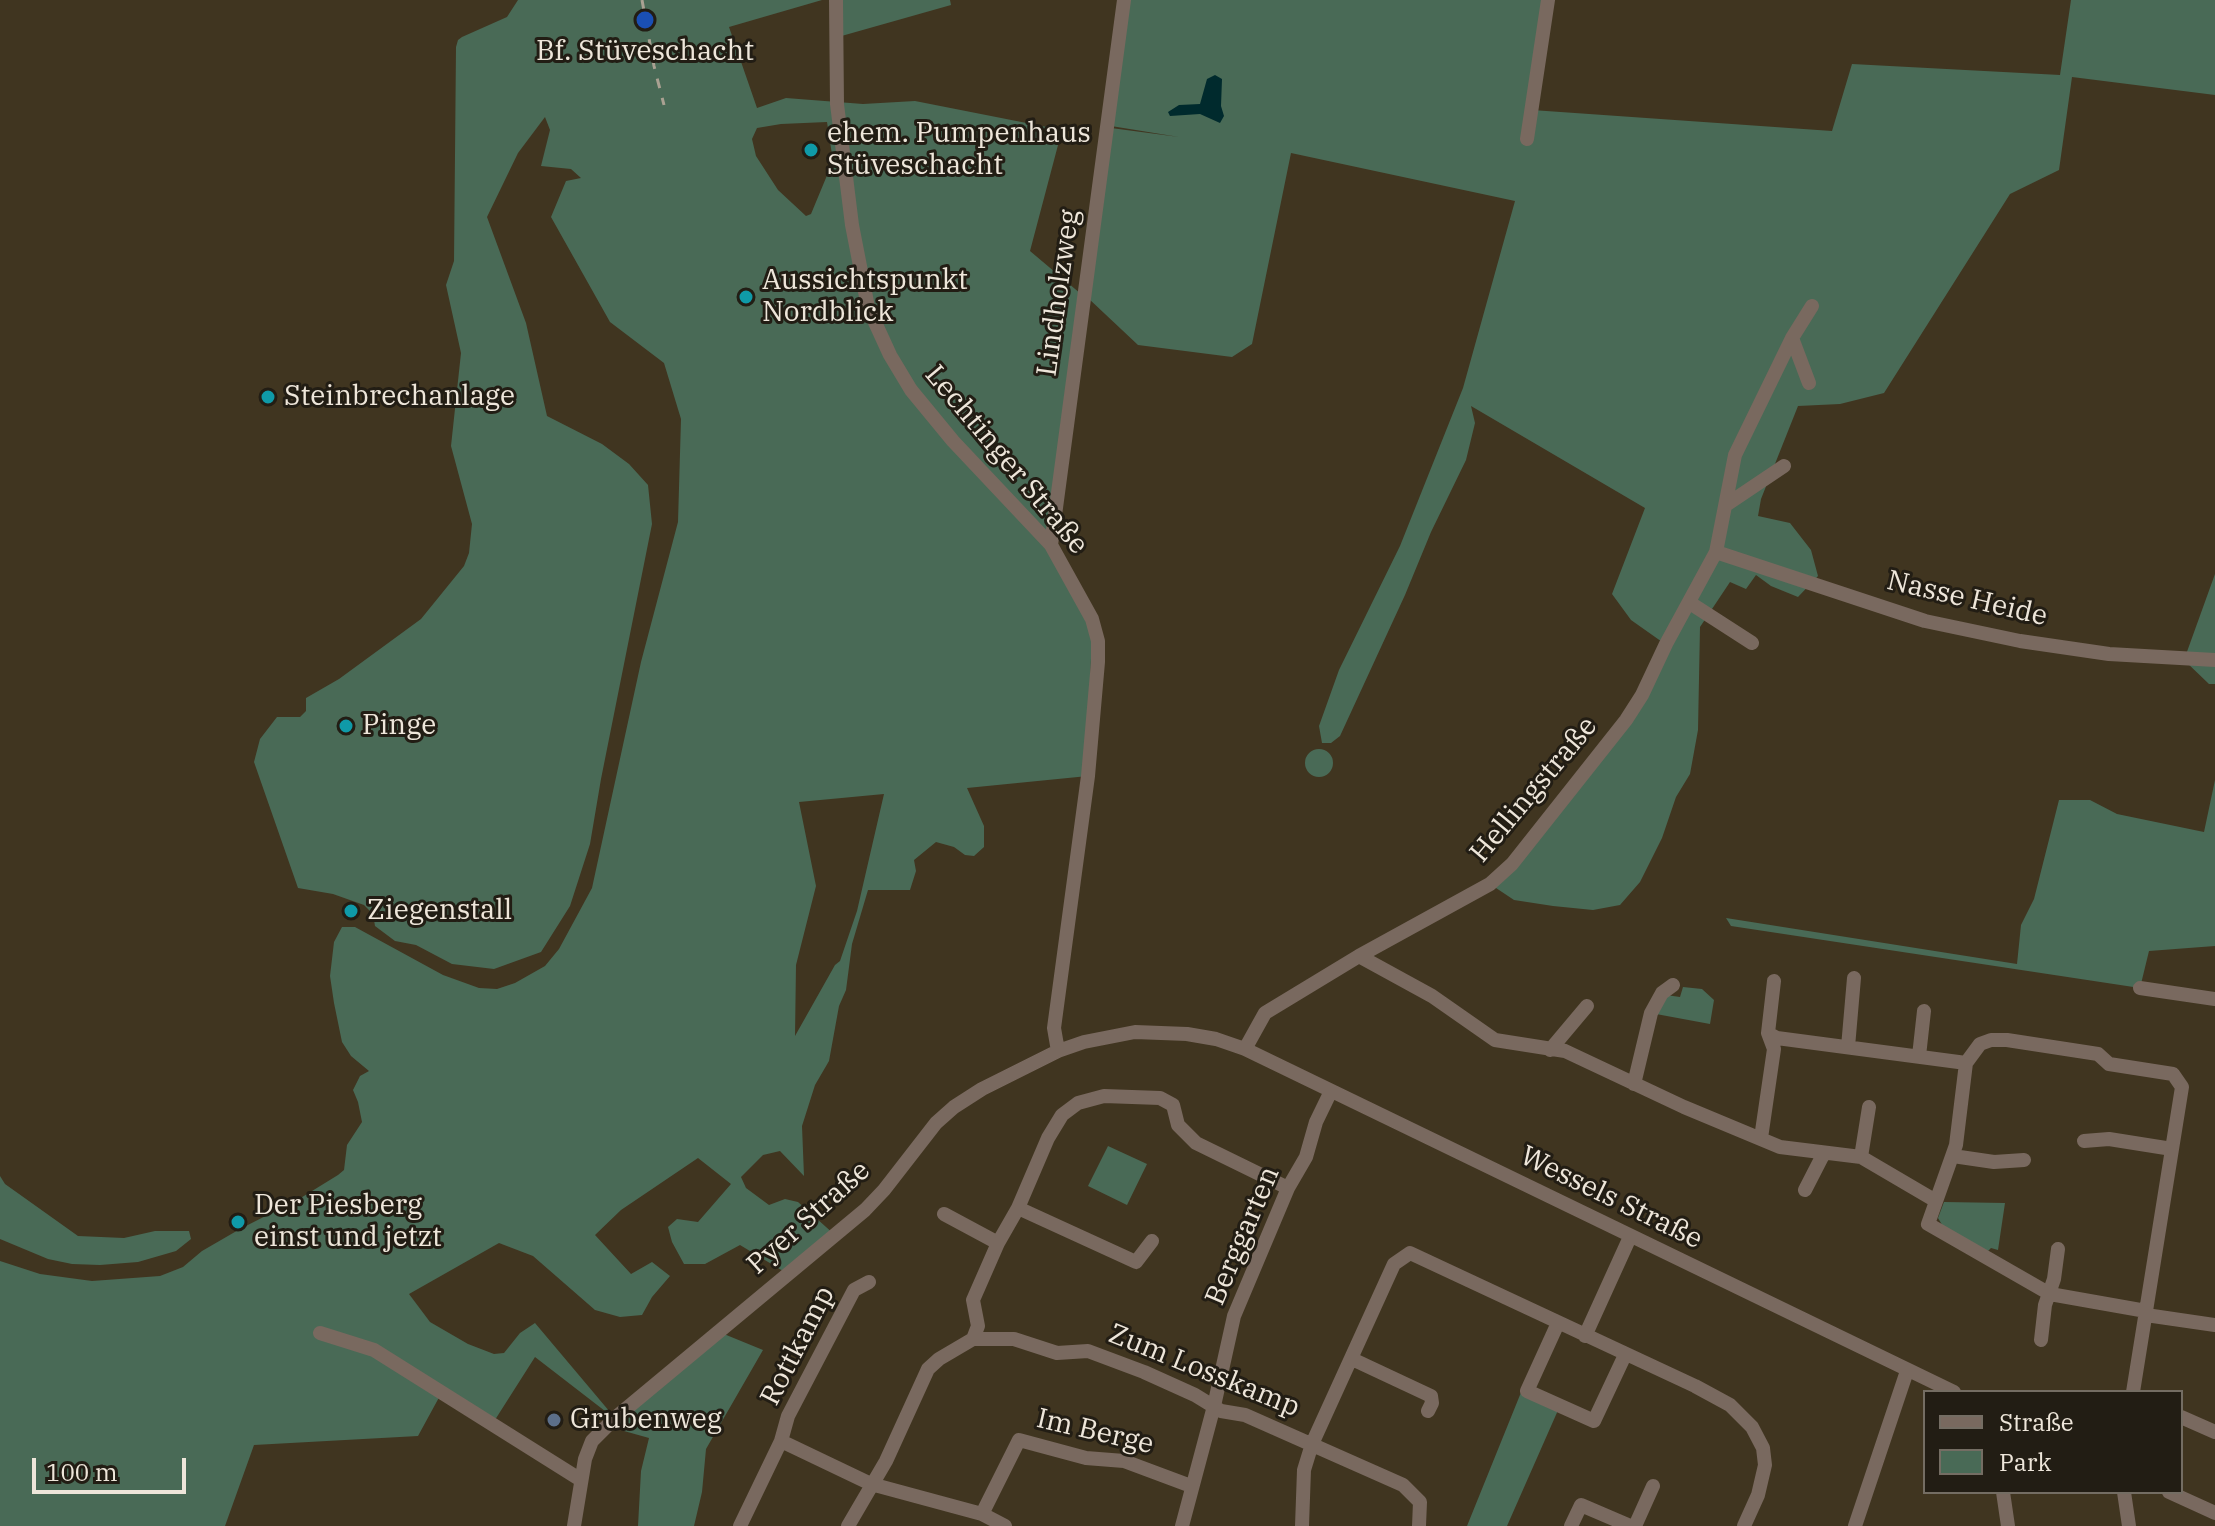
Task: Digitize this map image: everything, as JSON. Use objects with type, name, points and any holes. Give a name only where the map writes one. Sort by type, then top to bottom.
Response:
[{"type":"street","name":"Lechtinger Straße","points":[[836,0],[837,104],[852,225],[868,307],[890,355],[911,390],[938,425],[1051,545],[1092,619],[1098,641],[1088,776],[1054,1028],[1058,1051]]},
{"type":"street","name":"Lindholzweg","points":[[1051,545],[1124,0]]},
{"type":"street","points":[[1527,139],[1548,0]]},
{"type":"street","name":"Hellingstraße","points":[[1245,1049],[1265,1013],[1359,956],[1490,884],[1512,864],[1626,720],[1716,552],[1735,455],[1792,338],[1812,306]]},
{"type":"street","points":[[1792,338],[1809,383]]},
{"type":"street","points":[[1726,505],[1784,466]]},
{"type":"street","name":"Nasse Heide","points":[[1716,552],[1925,621],[2020,641],[2109,654],[2215,660]]},
{"type":"street","points":[[1690,603],[1752,643]]},
{"type":"street","points":[[1359,956],[1432,996],[1495,1040],[1565,1051],[1780,1147],[1861,1157],[1935,1204]]},
{"type":"street","points":[[1848,1047],[1854,978]]},
{"type":"street","points":[[1761,1138],[1774,1049],[1768,1033],[1774,981]]},
{"type":"street","points":[[1634,1084],[1651,1013],[1662,993],[1673,985]]},
{"type":"street","points":[[2140,988],[2207,1002]]},
{"type":"street","points":[[1550,1050],[1587,1006]]},
{"type":"street","points":[[1919,1056],[1924,1011]]},
{"type":"street","name":"Pyer Straße","points":[[574,1526],[581,1480],[592,1441],[610,1422],[865,1210],[936,1123],[954,1107],[982,1089],[1058,1051],[1084,1042],[1135,1032],[1187,1034],[1216,1039],[1245,1049]]},
{"type":"street","points":[[1768,1033],[1777,1038],[1966,1063]]},
{"type":"street","points":[[2133,1390],[2146,1313],[2182,1087],[2173,1074],[2109,1064],[2098,1054],[2007,1040],[1980,1044],[1966,1063],[1953,1156],[1928,1224],[2050,1294],[2146,1313],[2215,1325]]},
{"type":"street","name":"Wessels Straße","points":[[1245,1049],[1950,1390]]},
{"type":"street","name":"Berggarten","points":[[1182,1526],[1234,1316],[1288,1188],[1306,1157],[1316,1122],[1331,1091]]},
{"type":"street","points":[[848,1526],[886,1461],[928,1369],[973,1339],[978,1326],[973,1300],[1048,1138],[1062,1115],[1078,1103],[1104,1096],[1160,1098],[1173,1105],[1178,1125],[1196,1143],[1288,1188]]},
{"type":"street","points":[[1861,1157],[1869,1107]]},
{"type":"street","points":[[2084,1141],[2109,1139],[2172,1149]]},
{"type":"street","points":[[1805,1190],[1824,1153]]},
{"type":"street","points":[[1953,1156],[1994,1162],[2024,1160]]},
{"type":"street","points":[[1018,1208],[1136,1262],[1152,1241]]},
{"type":"street","points":[[944,1214],[998,1243]]},
{"type":"street","points":[[1585,1336],[1630,1237]]},
{"type":"street","points":[[2041,1340],[2045,1305],[2058,1249]]},
{"type":"street","points":[[1302,1526],[1304,1470],[1312,1444],[1394,1264],[1410,1253],[1721,1399],[1749,1423],[1763,1448],[1765,1465],[1758,1495],[1744,1526]]},
{"type":"street","name":"Rottkamp","points":[[740,1526],[781,1441],[788,1416],[854,1290],[869,1282]]},
{"type":"street","points":[[1558,1323],[1527,1391],[1594,1421],[1625,1355]]},
{"type":"street","points":[[320,1333],[374,1350],[581,1480]]},
{"type":"street","name":"Zum Losskamp","points":[[973,1339],[1014,1339],[1057,1353],[1088,1351],[1144,1372],[1221,1411],[1245,1415],[1403,1485],[1420,1502],[1419,1526]]},
{"type":"street","points":[[1352,1359],[1431,1396],[1428,1411]]},
{"type":"street","points":[[1855,1526],[1907,1371]]},
{"type":"street","points":[[2183,1418],[2215,1432]]},
{"type":"street","name":"Im Berge","points":[[982,1514],[1019,1440],[1086,1458],[1124,1461],[1191,1486]]},
{"type":"street","name":"Rottkamp","points":[[781,1441],[871,1484],[982,1514],[1005,1526]]},
{"type":"street","points":[[1571,1526],[1581,1505],[1633,1526],[1653,1486]]},
{"type":"street","points":[[2003,1494],[2008,1526]]},
{"type":"street","points":[[2124,1494],[2129,1526]]},
{"type":"street","points":[[2173,1494],[2215,1513]]},
{"type":"green space","points":[[518,0],[822,0],[729,27],[757,108],[786,98],[863,104],[915,101],[1062,130],[1030,251],[1081,294],[1051,545],[1092,619],[1088,776],[967,788],[984,826],[984,847],[974,856],[936,842],[914,860],[916,871],[910,890],[868,890],[852,944],[846,990],[839,1006],[829,1061],[815,1085],[802,1126],[804,1176],[780,1151],[763,1155],[741,1177],[746,1188],[769,1205],[785,1199],[798,1202],[835,1235],[788,1274],[740,1245],[705,1264],[684,1264],[668,1227],[677,1219],[698,1222],[731,1184],[698,1158],[621,1210],[595,1235],[631,1274],[652,1262],[670,1276],[642,1315],[620,1317],[595,1310],[533,1256],[499,1243],[409,1294],[430,1322],[468,1344],[494,1354],[504,1353],[520,1333],[535,1323],[615,1418],[719,1332],[763,1350],[706,1449],[702,1492],[694,1526],[638,1526],[641,1471],[649,1438],[624,1431],[610,1422],[614,1418],[535,1357],[493,1423],[442,1392],[418,1436],[254,1445],[225,1526],[0,1526],[0,1261],[40,1274],[92,1281],[160,1276],[183,1267],[202,1251],[338,1175],[344,1170],[347,1145],[362,1122],[353,1090],[360,1076],[369,1071],[351,1056],[342,1042],[334,1003],[330,976],[334,942],[342,927],[355,927],[443,975],[479,988],[497,989],[545,966],[559,949],[592,888],[641,662],[678,522],[681,419],[664,363],[610,322],[551,217],[566,181],[581,178],[571,169],[541,166],[550,130],[545,117],[518,153],[487,217],[526,323],[547,416],[602,444],[629,464],[648,485],[652,524],[590,844],[570,906],[541,952],[494,969],[452,964],[416,945],[395,941],[375,926],[373,914],[364,905],[333,894],[298,888],[254,762],[260,739],[277,717],[300,717],[306,711],[306,698],[339,679],[421,619],[464,566],[469,553],[472,524],[451,446],[461,353],[446,285],[454,261],[456,47],[462,37],[507,17]],"holes":[[[827,122],[833,161],[811,214],[806,216],[778,190],[756,156],[752,139],[757,128]],[[884,794],[857,911],[840,961],[795,1036],[796,965],[816,886],[799,802]]]},
{"type":"green space","points":[[836,0],[950,0],[951,5],[838,37]]},
{"type":"green space","points":[[1129,0],[1548,0],[1532,110],[1832,131],[1852,64],[2060,75],[2071,0],[2215,0],[2215,95],[2072,77],[2059,170],[2010,194],[1884,393],[1840,404],[1798,406],[1761,499],[1758,516],[1790,523],[1811,550],[1818,576],[1798,597],[1771,586],[1756,575],[1746,589],[1730,582],[1700,627],[1698,730],[1690,774],[1676,797],[1662,838],[1640,882],[1620,905],[1593,910],[1514,900],[1490,884],[1626,720],[1665,644],[1631,620],[1612,594],[1645,508],[1471,406],[1475,423],[1466,460],[1340,736],[1331,743],[1322,743],[1319,726],[1339,670],[1400,546],[1463,388],[1515,201],[1291,153],[1252,344],[1232,357],[1138,345],[1088,298],[1111,128],[1179,137],[1111,126]]},
{"type":"green space","points":[[2215,574],[2215,684],[2209,684],[2184,660]]},
{"type":"green space","points":[[1319,749],[1329,753],[1333,763],[1329,773],[1319,777],[1309,773],[1305,763],[1309,753]]},
{"type":"green space","points":[[2215,780],[2215,946],[2149,951],[2140,988],[1731,926],[1726,918],[2017,964],[2021,925],[2034,899],[2059,800],[2090,800],[2117,814],[2204,832]]},
{"type":"green space","points":[[1683,987],[1702,989],[1714,1000],[1710,1024],[1656,1014],[1666,995],[1680,997]]},
{"type":"green space","points":[[1108,1146],[1147,1164],[1127,1205],[1088,1186]]},
{"type":"green space","points":[[0,1176],[5,1184],[78,1236],[124,1238],[155,1231],[189,1231],[191,1239],[176,1251],[138,1262],[100,1265],[48,1259],[0,1239]]},
{"type":"green space","points":[[1944,1202],[2005,1203],[1998,1250],[1991,1248],[1988,1251],[1944,1228],[1938,1218]]},
{"type":"green space","points":[[1522,1390],[1559,1408],[1507,1526],[1467,1526]]},
{"type":"water","points":[[1215,75],[1222,79],[1221,106],[1224,116],[1220,123],[1200,114],[1170,116],[1168,112],[1179,105],[1200,104],[1207,79]]},
{"type":"railway","points":[[642,0],[664,105]]},
{"type":"place","name":"Bf. Stüveschacht","points":[[645,20]]},
{"type":"place","name":"ehem. Pumpenhaus Stüveschacht","points":[[811,150]]},
{"type":"place","name":"Aussichtspunkt Nordblick","points":[[746,297]]},
{"type":"place","name":"Steinbrechanlage","points":[[268,397]]},
{"type":"place","name":"Pinge","points":[[346,726]]},
{"type":"place","name":"Ziegenstall","points":[[351,911]]},
{"type":"place","name":"Der Piesberg einst und jetzt","points":[[238,1222]]},
{"type":"place","name":"Grubenweg","points":[[554,1420]]}]
